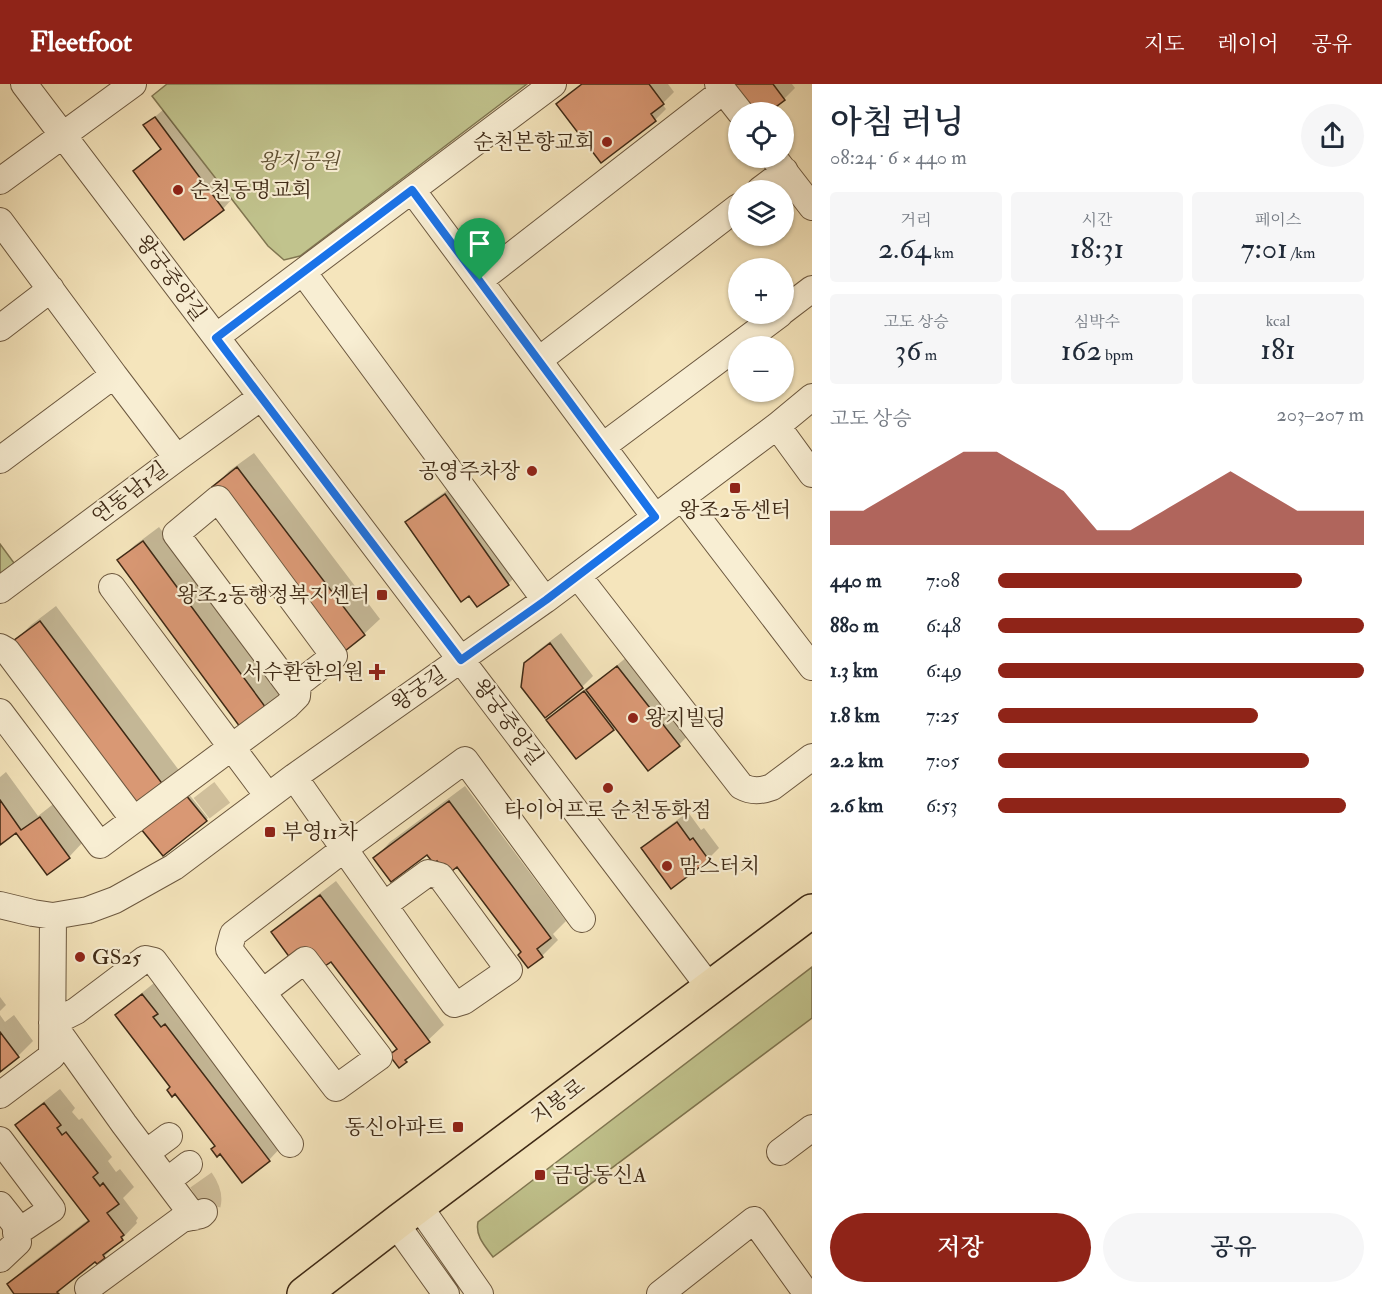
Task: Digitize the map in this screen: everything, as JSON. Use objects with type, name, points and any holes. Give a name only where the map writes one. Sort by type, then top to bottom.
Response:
[{"type":"main road","name":"지봉로","points":[[304,1294],[812,911]]},
{"type":"street","name":"왕궁중앙길","points":[[24,84],[710,988]]},
{"type":"street","points":[[0,181],[133,84]]},
{"type":"street","points":[[216,338],[553,84]]},
{"type":"street","points":[[480,280],[721,87],[732,102]]},
{"type":"street","points":[[768,180],[777,168]]},
{"type":"street","points":[[783,168],[812,207]]},
{"type":"street","points":[[412,190],[655,517]]},
{"type":"street","points":[[539,360],[728,215]]},
{"type":"street","points":[[0,221],[177,458]]},
{"type":"street","points":[[303,272],[546,600]]},
{"type":"street","points":[[0,328],[51,289]]},
{"type":"street","points":[[794,302],[812,289]]},
{"type":"street","points":[[603,446],[765,324]]},
{"type":"street","points":[[0,460],[114,375]]},
{"type":"street","name":"연동남1길","points":[[0,590],[261,397]]},
{"type":"street","name":"왕궁길","points":[[0,905],[53,916],[88,910],[115,900],[174,867],[225,818],[268,796],[546,600],[777,426],[812,397]]},
{"type":"street","points":[[777,426],[812,474]]},
{"type":"street","points":[[682,497],[812,666]]},
{"type":"street","points":[[0,712],[100,845],[287,706],[297,696],[298,684],[334,656],[218,499],[176,534],[297,696]]},
{"type":"street","points":[[578,576],[741,786],[754,790],[768,789],[812,757]]},
{"type":"street","points":[[112,587],[268,796]]},
{"type":"street","points":[[0,647],[7,651],[134,820]]},
{"type":"street","points":[[263,992],[305,960],[379,1057],[336,1088],[230,949],[233,934],[465,760],[582,919]]},
{"type":"street","points":[[294,777],[344,849],[454,1004],[464,1001],[509,970],[441,876],[428,873],[384,905]]},
{"type":"street","points":[[0,1095],[52,1056],[53,916]]},
{"type":"street","points":[[52,1023],[76,1011],[145,959],[154,961],[290,1144]]},
{"type":"street","points":[[52,1023],[146,1154],[167,1181],[199,1215],[182,1219],[88,1288]]},
{"type":"street","points":[[780,1152],[812,1128]]},
{"type":"street","points":[[146,1154],[169,1136]]},
{"type":"street","points":[[0,1140],[52,1209],[16,1233]]},
{"type":"street","points":[[167,1181],[189,1164]]},
{"type":"street","points":[[0,1205],[15,1224],[18,1242],[0,1259]]},
{"type":"street","points":[[407,1215],[446,1294]]},
{"type":"street","points":[[407,1215],[480,1294]]},
{"type":"street","points":[[660,1294],[754,1220],[807,1294]]},
{"type":"green space","name":"왕지공원","points":[[167,84],[527,84],[300,256],[284,260],[268,246],[152,96]]},
{"type":"green space","points":[[0,544],[17,567],[0,581]]},
{"type":"green space","points":[[812,967],[812,1018],[493,1257],[479,1236],[478,1222]]},
{"type":"building","name":"순천본향교회","points":[[582,84],[649,84],[664,104],[651,114],[656,121],[601,163],[556,104]]},
{"type":"building","points":[[731,84],[773,84],[785,100],[782,102],[745,102]]},
{"type":"building","name":"순천동명교회","points":[[155,117],[224,210],[184,240],[133,171],[161,149],[143,125]]},
{"type":"building","points":[[237,467],[365,635],[340,655],[212,487]]},
{"type":"building","points":[[445,494],[509,585],[477,607],[469,596],[461,602],[405,522]]},
{"type":"building","points":[[143,541],[269,712],[243,731],[117,560]]},
{"type":"building","points":[[40,621],[167,790],[140,810],[13,641]]},
{"type":"building","points":[[550,643],[583,688],[545,718],[521,687],[524,663]]},
{"type":"building","name":"왕지빌딩","points":[[617,666],[680,746],[648,771],[586,690]]},
{"type":"building","points":[[584,691],[614,730],[576,759],[546,720]]},
{"type":"building","points":[[185,794],[207,821],[163,856],[141,829]]},
{"type":"building","points":[[0,800],[21,830],[40,817],[70,858],[47,875],[16,833],[0,845]]},
{"type":"building","points":[[449,801],[551,938],[537,949],[543,957],[528,968],[518,955],[521,952],[457,867],[447,875],[437,861],[434,864],[427,855],[391,882],[373,858]]},
{"type":"building","points":[[677,822],[690,840],[693,838],[709,860],[671,889],[641,848]]},
{"type":"building","points":[[320,895],[430,1042],[405,1060],[407,1062],[399,1068],[389,1055],[397,1049],[331,962],[319,970],[290,958],[271,932]]},
{"type":"building","points":[[142,994],[158,1014],[153,1017],[161,1027],[165,1024],[270,1161],[242,1183],[220,1154],[217,1157],[211,1149],[215,1146],[175,1094],[172,1097],[167,1090],[170,1087],[115,1015]]},
{"type":"building","points":[[0,1032],[19,1057],[0,1072]]},
{"type":"building","points":[[44,1103],[61,1125],[57,1128],[62,1135],[66,1132],[98,1173],[93,1177],[100,1186],[103,1183],[119,1204],[107,1213],[124,1235],[121,1237],[123,1240],[103,1255],[105,1258],[97,1264],[95,1262],[57,1292],[59,1294],[14,1294],[7,1284],[89,1221],[15,1125]]},
{"type":"tunnel","points":[[204,790],[220,811]]},
{"type":"tunnel","points":[[201,1180],[208,1196],[208,1204],[204,1212]]},
{"type":"place","name":"순천본향교회","points":[[607,142]]},
{"type":"place","name":"순천동명교회","points":[[178,190]]},
{"type":"place","name":"공영주차장","points":[[532,471]]},
{"type":"place","name":"왕조2동센터","points":[[735,488]]},
{"type":"place","name":"왕조2동행정복지센터","points":[[382,595]]},
{"type":"place","name":"서수환한의원","points":[[377,672]]},
{"type":"place","name":"왕지빌딩","points":[[633,718]]},
{"type":"place","name":"타이어프로 순천동화점","points":[[608,788]]},
{"type":"place","name":"부영11차","points":[[270,832]]},
{"type":"place","name":"맘스터치","points":[[667,866]]},
{"type":"place","name":"GS25","points":[[80,957]]},
{"type":"place","name":"동신아파트","points":[[458,1127]]},
{"type":"place","name":"금당동신A","points":[[540,1175]]},
{"type":"route","points":[[412,190],[480,280],[655,517],[546,600],[461,660],[216,338],[412,190]]}]
